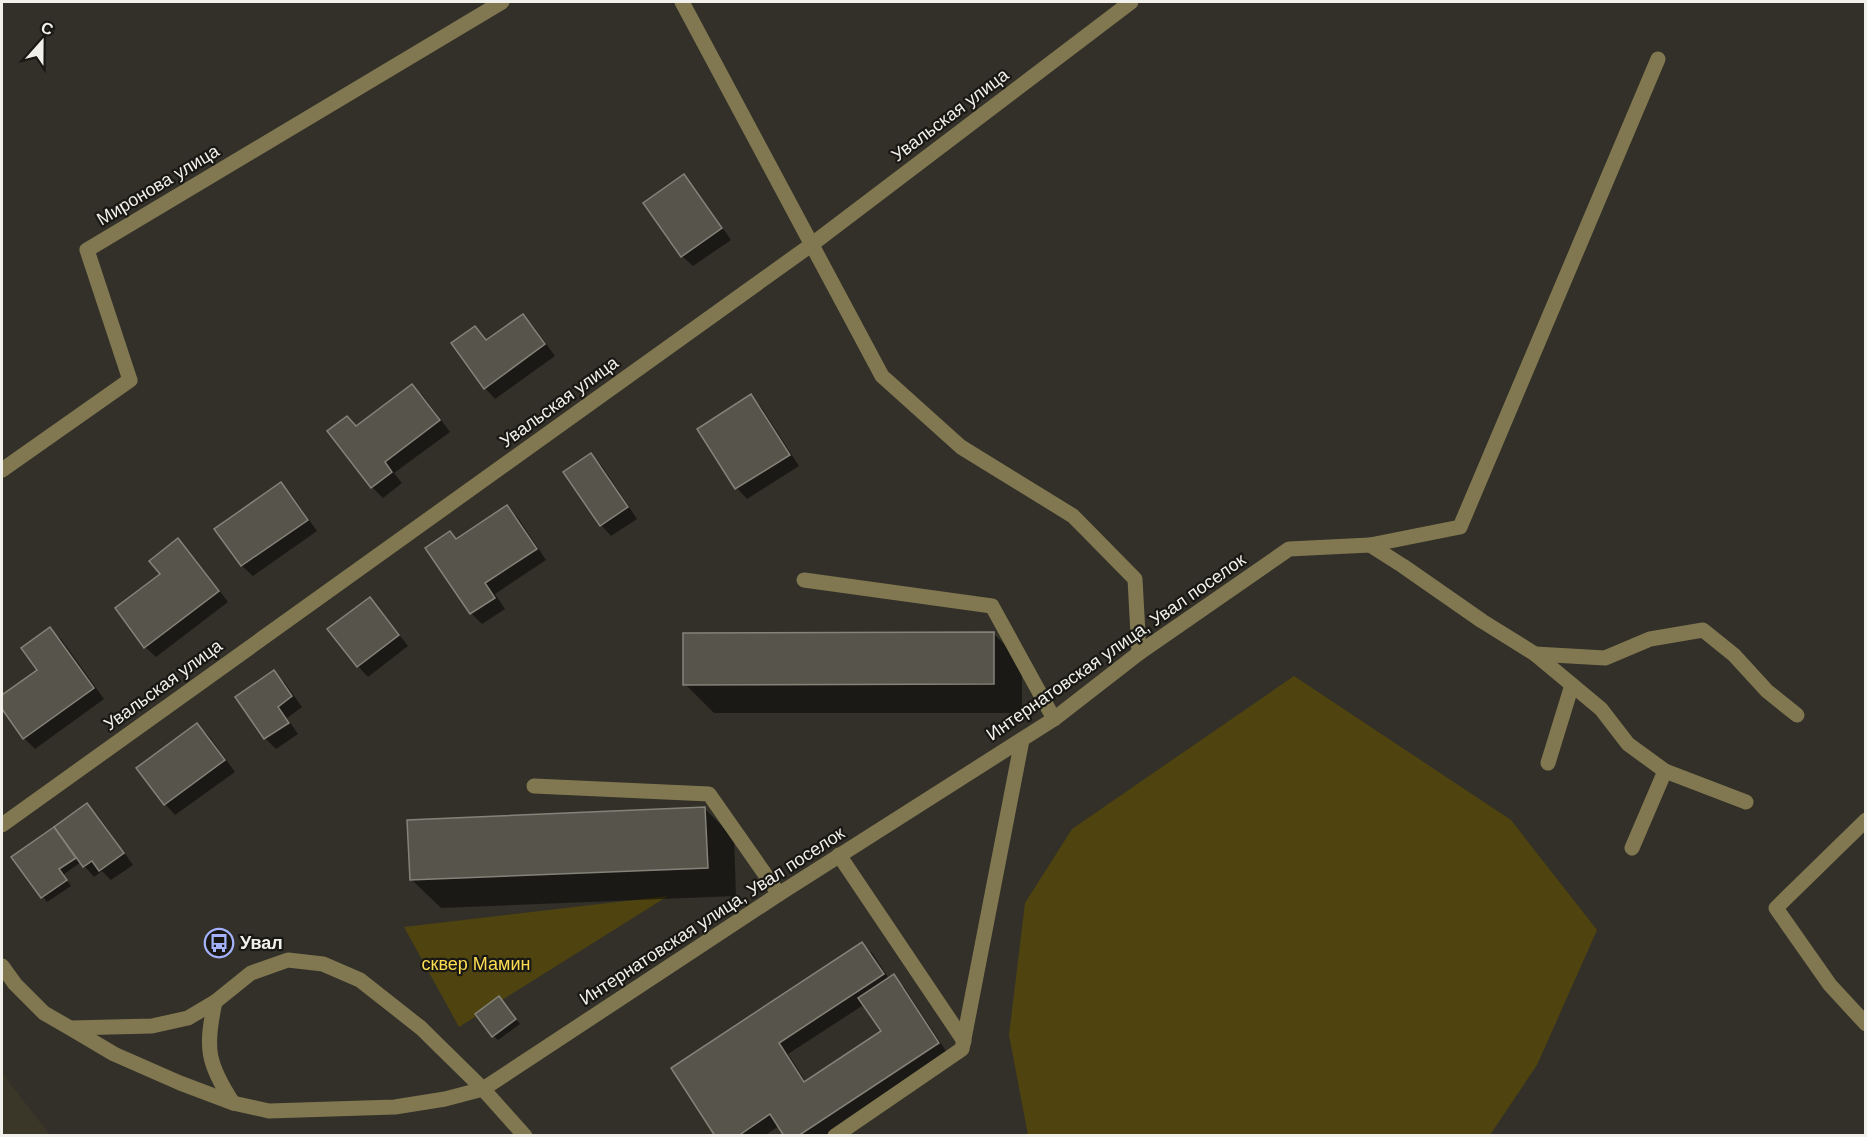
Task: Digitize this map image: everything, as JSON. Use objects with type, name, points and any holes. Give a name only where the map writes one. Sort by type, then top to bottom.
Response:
[{"type":"street","name":"Миронова улица","points":[[2,470],[130,380],[87,250],[502,2]]},
{"type":"street","points":[[682,2],[882,376],[961,447],[1073,516],[1135,579],[1139,653]]},
{"type":"street","name":"Увальская улица","points":[[2,825],[811,245],[1131,2]]},
{"type":"street","name":"Интернатовская улица, Увал поселок","points":[[2,966],[15,984],[44,1013],[114,1054],[233,1103],[269,1111],[395,1107],[445,1100],[483,1089],[839,855],[1054,719],[1139,653],[1289,549],[1370,545],[1460,527],[1658,59]]},
{"type":"street","points":[[1370,545],[1535,654],[1601,709],[1628,744],[1665,771],[1746,802]]},
{"type":"street","points":[[804,580],[992,606],[1054,719]]},
{"type":"street","points":[[1535,654],[1605,658],[1650,639],[1703,630],[1734,655],[1767,691],[1797,715]]},
{"type":"street","points":[[1548,763],[1572,685]]},
{"type":"street","points":[[835,1136],[962,1049],[1022,740]]},
{"type":"street","points":[[1632,848],[1665,771]]},
{"type":"street","points":[[534,786],[709,794],[779,894]]},
{"type":"street","points":[[1866,820],[1776,908],[1830,985],[1866,1024]]},
{"type":"street","points":[[839,855],[964,1041]]},
{"type":"street","points":[[70,1028],[152,1026],[188,1018],[215,1002],[251,972],[288,960],[323,964],[360,980],[421,1028],[483,1089],[525,1136]]},
{"type":"street","points":[[215,1002],[209,1032],[210,1059],[218,1080],[233,1103]]},
{"type":"shaded area","points":[[2,1073],[50,1135],[2,1135]]},
{"type":"green space","points":[[1294,676],[1511,820],[1597,930],[1537,1065],[1490,1135],[1028,1135],[1009,1035],[1025,903],[1072,829]]},
{"type":"green space","name":"сквер Мамин","points":[[668,896],[459,1027],[404,927]]},
{"type":"building","points":[[684,174],[722,228],[681,257],[643,203]]},
{"type":"building","points":[[523,314],[545,344],[484,389],[451,343],[475,326],[486,340]]},
{"type":"building","points":[[412,384],[440,420],[385,462],[392,472],[371,488],[327,431],[347,416],[356,426]]},
{"type":"building","points":[[751,394],[790,455],[735,489],[697,429]]},
{"type":"building","points":[[591,453],[628,507],[600,526],[563,472]]},
{"type":"building","points":[[281,482],[308,520],[241,566],[214,529]]},
{"type":"building","points":[[507,505],[537,549],[485,583],[495,598],[470,614],[425,548],[450,531],[456,539]]},
{"type":"building","points":[[178,538],[219,591],[144,648],[115,608],[160,574],[149,561]]},
{"type":"building","points":[[370,597],[399,635],[357,667],[327,629]]},
{"type":"building","points":[[50,627],[94,688],[23,739],[2,709],[2,695],[37,670],[21,648]]},
{"type":"building","points":[[994,632],[994,684],[683,685],[683,633]]},
{"type":"building","points":[[274,670],[292,696],[278,707],[289,723],[264,739],[235,697]]},
{"type":"building","points":[[197,723],[225,760],[164,805],[136,768]]},
{"type":"building","points":[[87,803],[124,853],[99,871],[92,861],[83,867],[54,827]]},
{"type":"building","points":[[705,807],[708,868],[410,880],[407,820]]},
{"type":"building","points":[[54,827],[76,858],[59,869],[67,880],[41,898],[11,857]]},
{"type":"building","points":[[862,942],[884,974],[779,1043],[804,1082],[881,1031],[858,998],[894,974],[939,1043],[798,1136],[784,1136],[770,1114],[738,1136],[715,1136],[671,1068]]},
{"type":"building","points":[[499,996],[516,1019],[492,1037],[475,1014]]},
{"type":"place","name":"Увал","points":[[219,943]]}]
